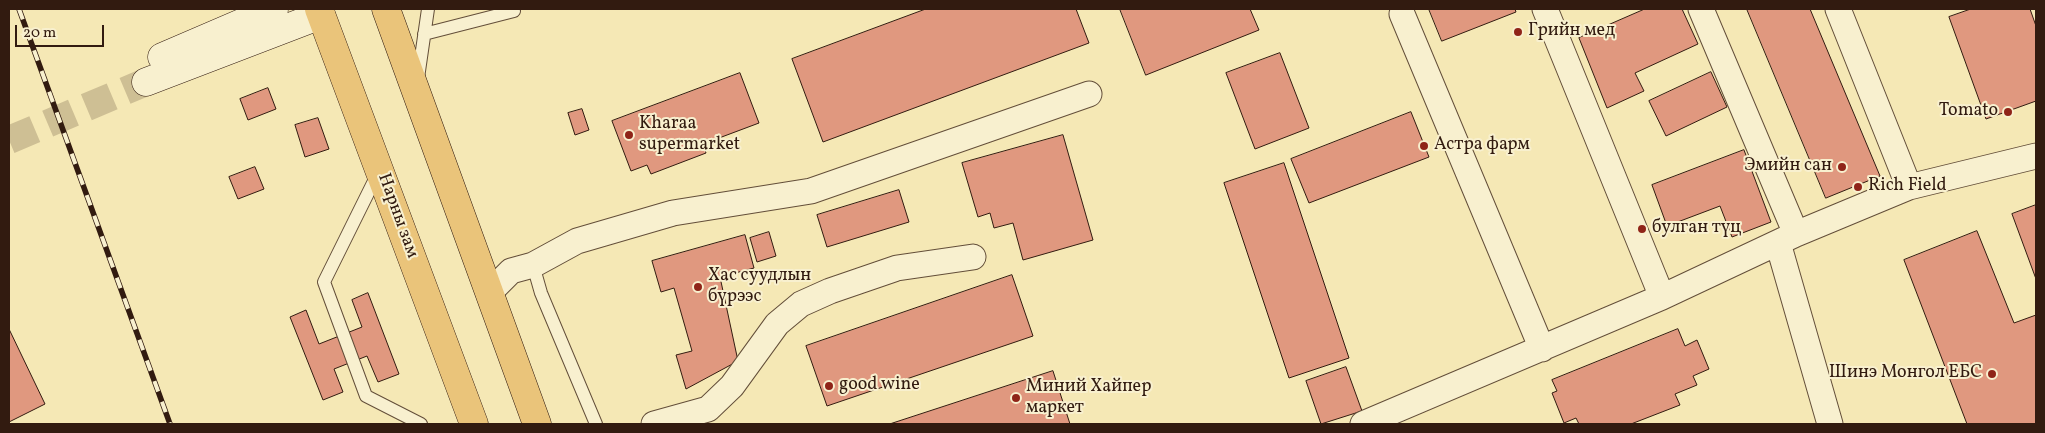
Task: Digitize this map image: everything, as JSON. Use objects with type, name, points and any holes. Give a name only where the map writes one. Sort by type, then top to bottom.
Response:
[{"type":"main road","points":[[386,9],[537,424]]},
{"type":"main road","name":"Нарны зам","points":[[320,12],[474,424]]},
{"type":"street","points":[[274,9],[144,74],[320,12]]},
{"type":"street","points":[[1545,9],[1662,297]]},
{"type":"street","points":[[1701,9],[1787,239],[1830,424]]},
{"type":"street","points":[[1838,9],[1909,187]]},
{"type":"street","points":[[1402,14],[1542,349]]},
{"type":"street","points":[[489,293],[511,270],[533,265],[577,241],[673,213],[812,191],[1089,94]]},
{"type":"street","points":[[1369,423],[1662,297],[1787,239],[1909,187],[2036,156]]},
{"type":"street","points":[[654,424],[708,409],[732,386],[777,324],[801,304],[830,291],[897,268],[973,257]]},
{"type":"lane","points":[[417,92],[428,9]]},
{"type":"lane","points":[[424,34],[514,11]]},
{"type":"lane","points":[[380,170],[324,282],[366,396],[421,424]]},
{"type":"lane","points":[[533,265],[541,293],[596,424]]},
{"type":"building","points":[[926,9],[1076,9],[1089,43],[823,142],[792,59]]},
{"type":"building","points":[[1120,9],[1250,9],[1259,30],[1146,75]]},
{"type":"building","points":[[1429,9],[1515,9],[1516,12],[1442,41]]},
{"type":"building","points":[[1645,9],[1682,9],[1698,44],[1635,73],[1644,91],[1607,108],[1579,38]]},
{"type":"building","points":[[1747,9],[1810,9],[1880,176],[1826,198]]},
{"type":"building","points":[[1971,9],[2030,9],[2036,26],[2036,101],[1986,119],[1949,17]]},
{"type":"building","points":[[1280,53],[1309,128],[1255,149],[1226,73]]},
{"type":"building","points":[[1711,72],[1727,107],[1666,136],[1649,101]]},
{"type":"building","points":[[740,73],[759,123],[703,144],[706,153],[651,174],[647,165],[631,171],[612,121]]},
{"type":"building","points":[[268,88],[276,109],[248,120],[240,99]]},
{"type":"building","points":[[582,109],[589,130],[575,135],[568,113]]},
{"type":"building","points":[[1411,112],[1429,157],[1309,203],[1291,159]]},
{"type":"building","points":[[318,118],[329,149],[305,157],[295,125]]},
{"type":"building","points":[[1063,135],[1093,240],[1023,260],[1013,223],[994,228],[990,213],[978,217],[962,163]]},
{"type":"building","points":[[1744,150],[1771,222],[1732,237],[1720,206],[1667,226],[1652,185]]},
{"type":"building","points":[[1284,163],[1349,358],[1289,378],[1224,183]]},
{"type":"building","points":[[255,167],[264,189],[238,199],[229,177]]},
{"type":"building","points":[[899,190],[909,222],[827,247],[817,215]]},
{"type":"building","points":[[2036,205],[2036,279],[2012,214]]},
{"type":"building","name":"Шинэ Монгол ЕБС","points":[[1977,231],[2014,323],[2036,315],[2036,424],[1967,424],[1904,260]]},
{"type":"building","points":[[769,232],[776,256],[757,262],[750,238]]},
{"type":"building","name":"Хас суудлын бүрээс","points":[[745,235],[754,268],[720,277],[738,361],[686,389],[676,355],[692,351],[674,288],[661,292],[652,261]]},
{"type":"building","points":[[1012,275],[1033,336],[827,406],[806,346]]},
{"type":"building","points":[[368,293],[399,374],[378,382],[367,356],[334,369],[343,392],[323,400],[290,317],[306,310],[319,344],[362,327],[352,300]]},
{"type":"building","points":[[9,329],[45,404],[9,422]]},
{"type":"building","points":[[1678,329],[1685,346],[1697,340],[1709,369],[1693,376],[1697,385],[1675,394],[1680,405],[1631,424],[1579,424],[1576,418],[1564,423],[1552,393],[1557,391],[1552,380]]},
{"type":"building","points":[[1346,367],[1362,411],[1321,424],[1306,381]]},
{"type":"building","name":"Миний Хайпер маркет","points":[[1053,371],[1070,424],[890,424]]},
{"type":"tunnel","points":[[9,140],[146,82]]},
{"type":"railway","points":[[19,9],[170,424]]},
{"type":"place","name":"Грийн мед","points":[[1518,32]]},
{"type":"place","name":"Tomato","points":[[2008,112]]},
{"type":"place","name":"Kharaa supermarket","points":[[629,135]]},
{"type":"place","name":"Астра фарм","points":[[1424,146]]},
{"type":"place","name":"Эмийн сан","points":[[1842,167]]},
{"type":"place","name":"Rich Field","points":[[1858,187]]},
{"type":"place","name":"булган түц","points":[[1642,229]]},
{"type":"place","name":"Хас суудлын бүрээс","points":[[698,287]]},
{"type":"place","name":"Шинэ Монгол ЕБС","points":[[1992,374]]},
{"type":"place","name":"good wine","points":[[829,386]]},
{"type":"place","name":"Миний Хайпер маркет","points":[[1016,398]]}]
